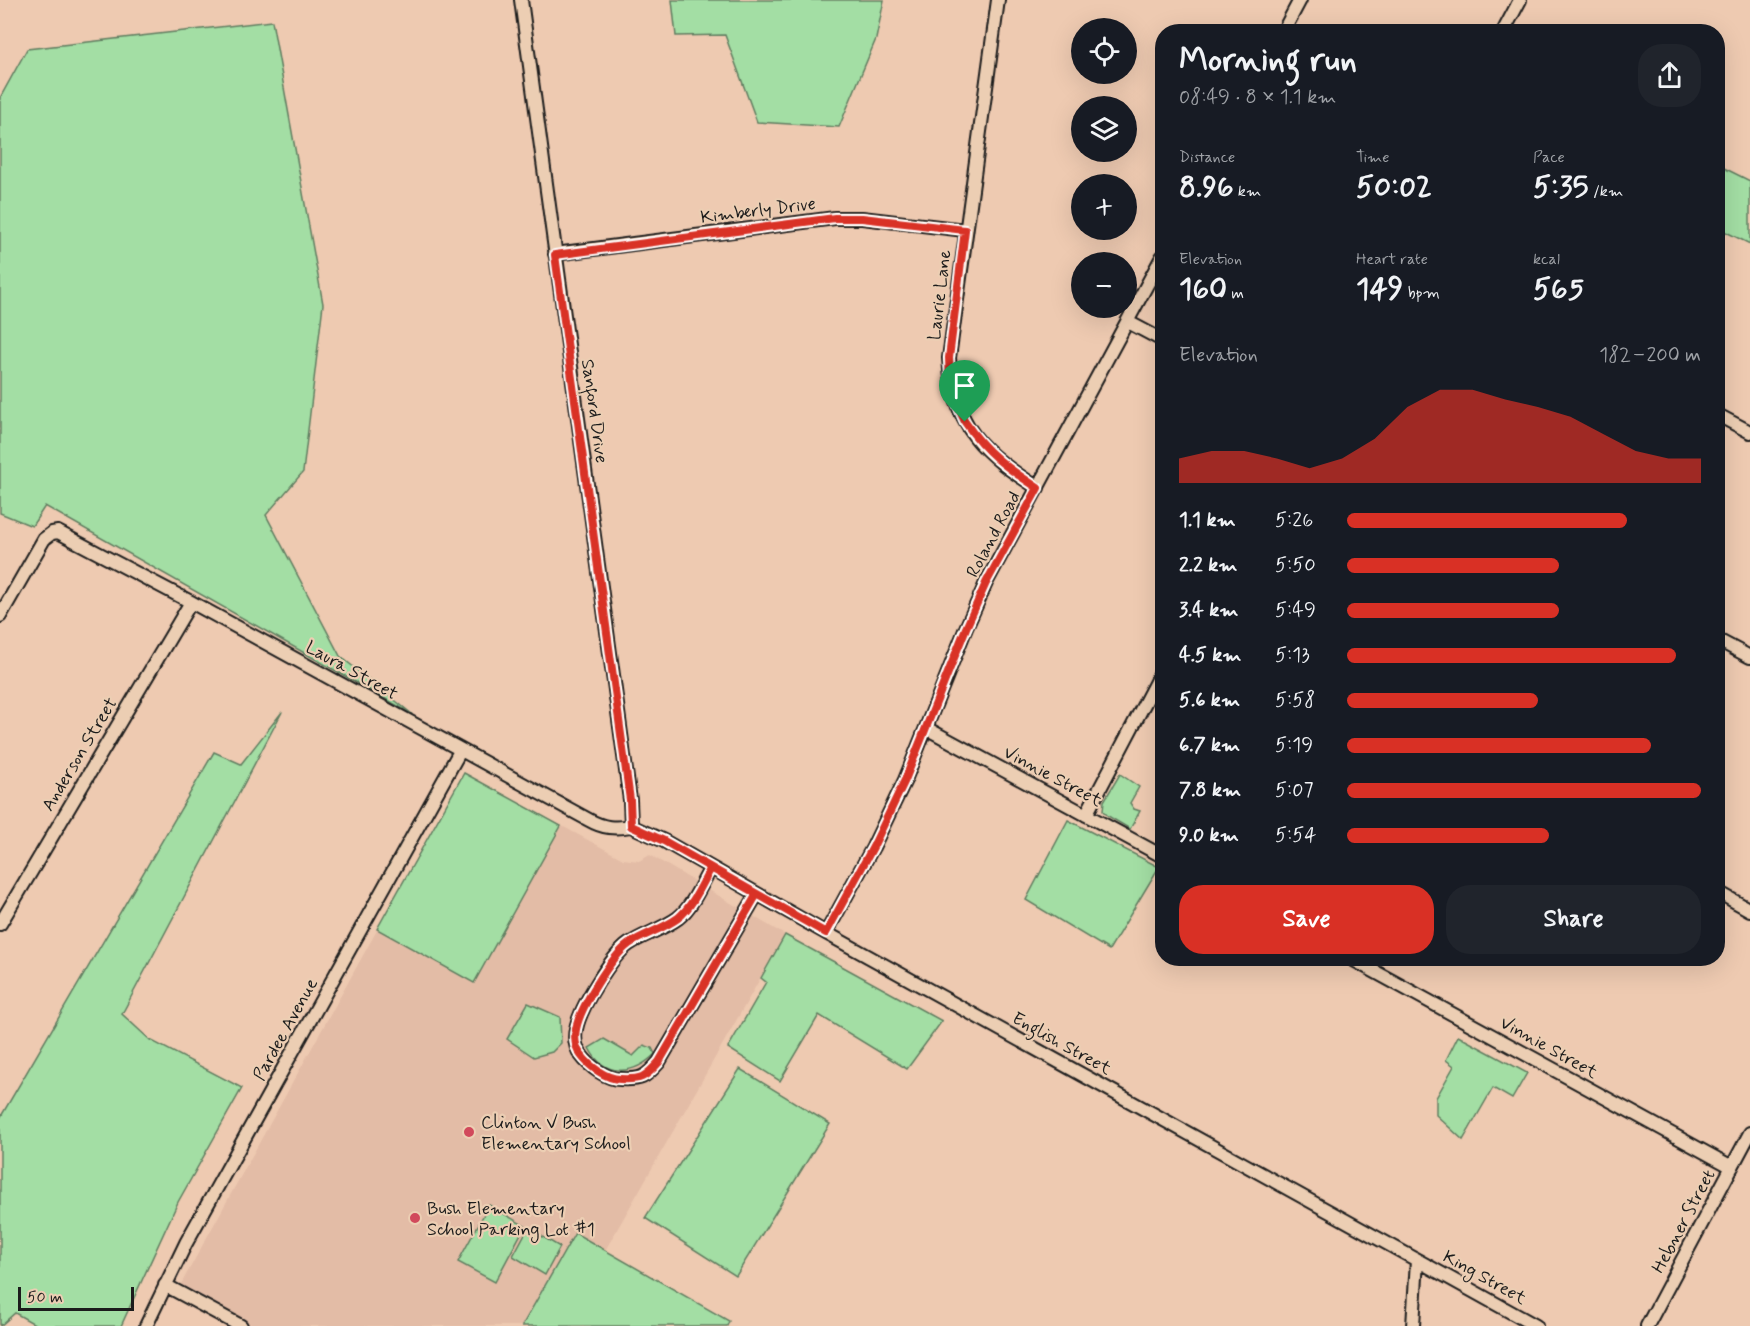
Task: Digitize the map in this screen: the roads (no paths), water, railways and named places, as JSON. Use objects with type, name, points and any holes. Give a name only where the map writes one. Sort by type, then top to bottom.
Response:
[{"type":"street","name":"Sanford Drive","points":[[521,0],[629,793],[631,826]]},
{"type":"street","name":"Laurie Lane","points":[[998,0],[965,230],[949,358],[950,380],[965,422],[979,442],[998,461],[1038,488]]},
{"type":"street","points":[[1287,24],[1300,0]]},
{"type":"street","points":[[1507,24],[1520,0]]},
{"type":"street","name":"Kimberly Drive","points":[[555,255],[835,218],[862,218],[965,230]]},
{"type":"street","name":"Roland Road","points":[[826,933],[891,812],[986,583],[1155,270]]},
{"type":"street","points":[[1128,322],[1155,336]]},
{"type":"street","points":[[1725,418],[1750,432]]},
{"type":"street","name":"Laura Street","points":[[0,616],[44,539],[58,532],[191,602],[597,825],[617,829],[631,826]]},
{"type":"street","name":"Anderson Street","points":[[0,924],[191,602]]},
{"type":"street","points":[[1725,644],[1750,657]]},
{"type":"street","points":[[1086,815],[1155,683]]},
{"type":"street","name":"Vinnie Street","points":[[926,728],[1155,852]]},
{"type":"street","name":"Pardee Avenue","points":[[146,1326],[192,1233],[460,751]]},
{"type":"street","name":"English Street","points":[[631,826],[664,841],[1418,1260]]},
{"type":"street","points":[[711,868],[695,896],[677,918],[629,945],[613,959],[580,1018],[575,1030],[577,1048],[588,1062],[607,1075],[618,1079],[641,1078],[646,1076],[659,1062],[757,894]]},
{"type":"street","points":[[1725,896],[1750,910]]},
{"type":"street","name":"Vinnie Street","points":[[1365,966],[1732,1167]]},
{"type":"street","name":"Hebner Street","points":[[1647,1326],[1750,1133]]},
{"type":"street","points":[[1413,1326],[1418,1260]]},
{"type":"street","name":"King Street","points":[[1418,1260],[1536,1326]]},
{"type":"street","points":[[165,1285],[241,1326]]},
{"type":"place","name":"Clinton V Bush Elementary School","points":[[469,1132]]},
{"type":"place","name":"Bush Elementary School Parking Lot #1","points":[[415,1218]]}]
